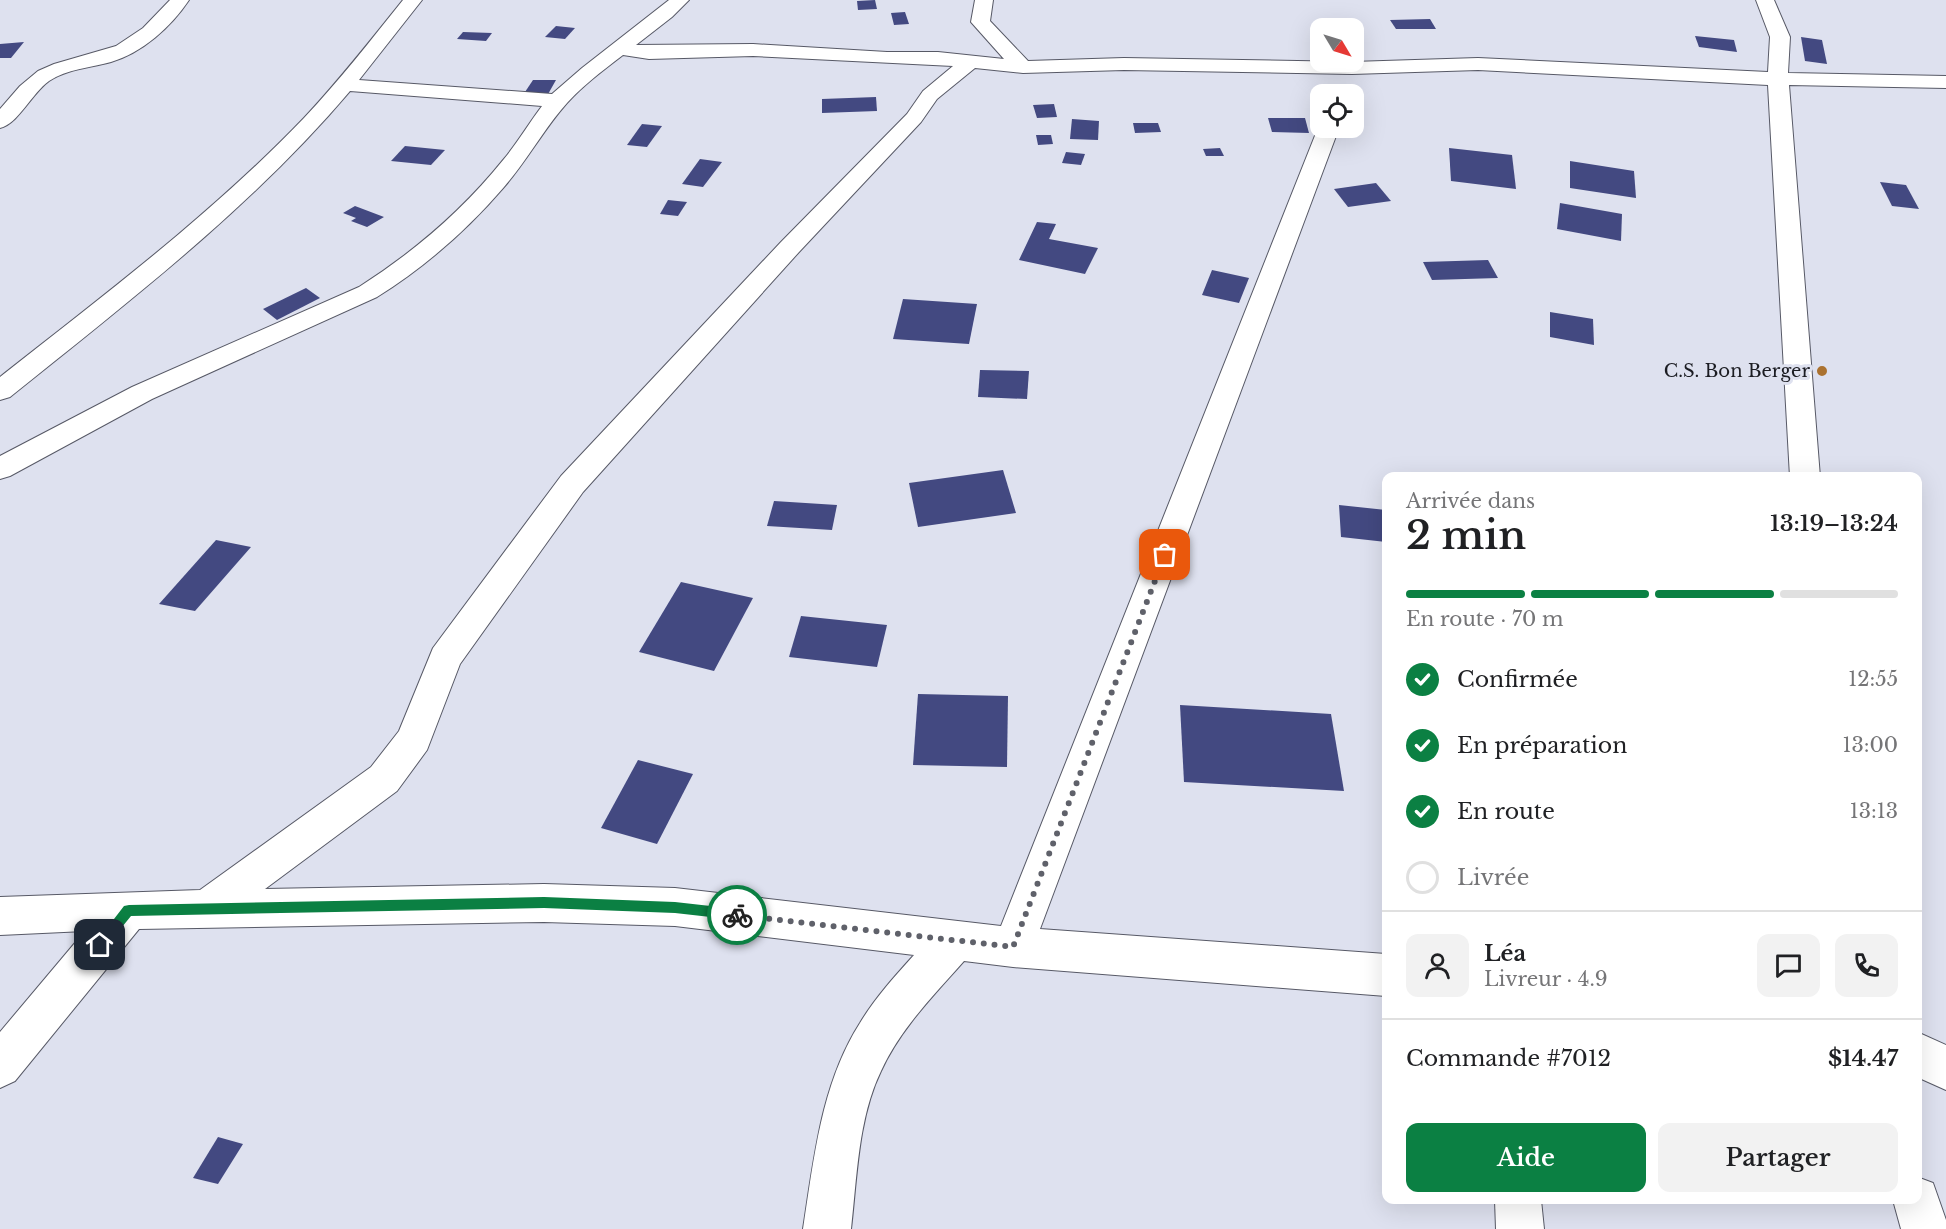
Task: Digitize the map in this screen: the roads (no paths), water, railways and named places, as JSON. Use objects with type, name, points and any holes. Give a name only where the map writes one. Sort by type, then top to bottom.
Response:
[{"type":"street","points":[[0,122],[43,76],[64,67],[114,54],[131,46],[180,0]]},
{"type":"street","points":[[0,391],[85,324],[220,210],[296,138],[345,85],[413,0]]},
{"type":"street","points":[[0,469],[142,393],[368,292],[394,276],[439,242],[511,165],[557,101],[579,79],[656,24],[680,0]]},
{"type":"street","points":[[984,0],[980,22],[1023,68]]},
{"type":"street","points":[[1765,0],[1780,37],[1778,79],[1805,472]]},
{"type":"street","points":[[619,49],[650,53],[753,50],[887,58],[938,58],[1023,68],[1124,64],[1348,77],[1478,64],[1778,79],[1946,82]]},
{"type":"street","points":[[207,908],[384,779],[414,739],[445,658],[572,484],[790,247],[914,118],[930,95],[970,62]]},
{"type":"street","points":[[345,85],[557,101]]},
{"type":"street","points":[[1013,947],[1325,138]]},
{"type":"street","points":[[0,916],[207,908],[544,903],[675,907],[1013,947],[1382,975]]},
{"type":"street","points":[[0,1066],[129,910]]},
{"type":"street","points":[[827,1229],[834,1170],[847,1103],[865,1055],[888,1019],[955,941]]},
{"type":"street","points":[[1922,1056],[1946,1068]]},
{"type":"street","points":[[1518,1204],[1520,1229]]},
{"type":"street","points":[[1917,1204],[1925,1229]]},
{"type":"place","name":"C.S. Bon Berger","points":[[1822,371]]}]
